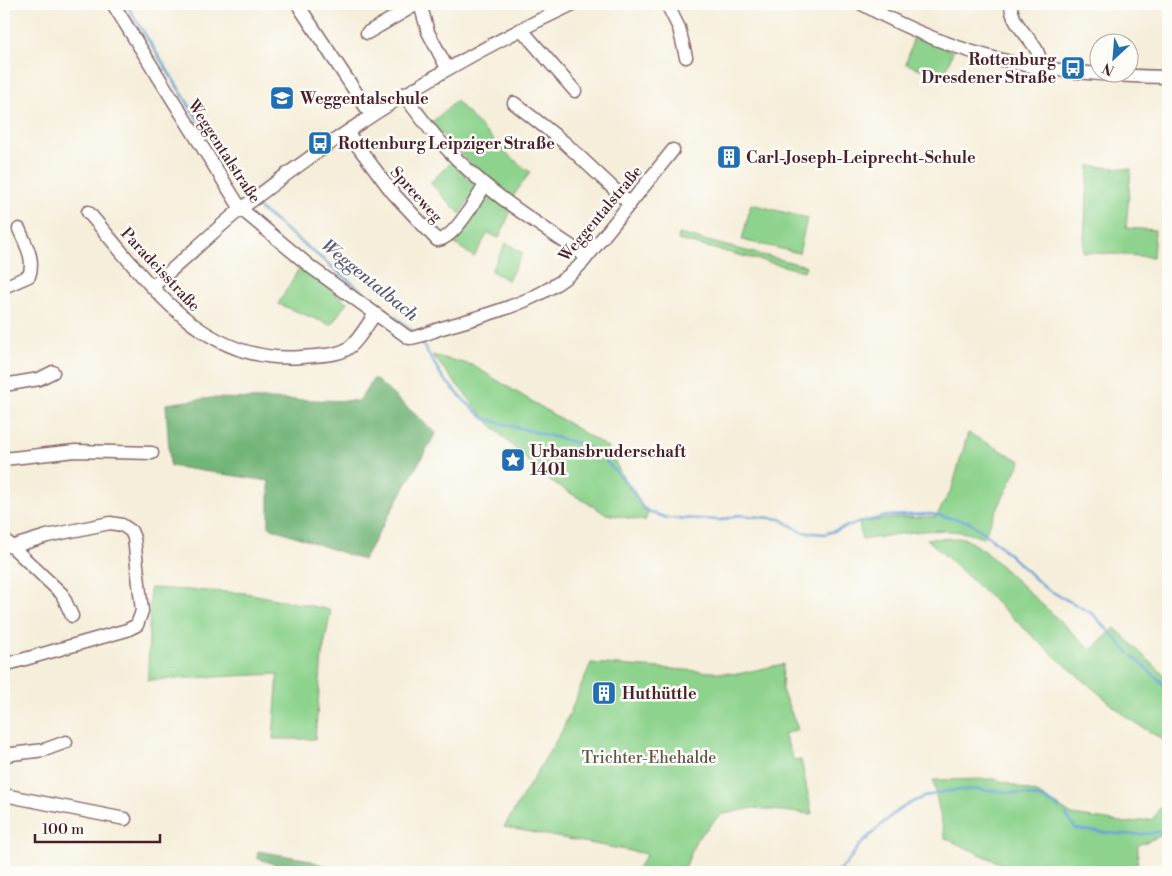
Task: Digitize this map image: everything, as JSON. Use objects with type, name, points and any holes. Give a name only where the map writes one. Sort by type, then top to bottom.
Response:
[{"type":"street","name":"Weggentalstraße","points":[[113,4],[241,209],[306,263],[405,336],[420,335],[486,315],[540,292],[566,278],[587,257],[673,150]]},
{"type":"street","points":[[367,34],[419,4],[428,32],[447,68]]},
{"type":"street","points":[[153,286],[241,209],[371,115],[447,68],[521,28],[573,4]]},
{"type":"street","points":[[667,4],[679,28],[686,57]]},
{"type":"street","points":[[862,4],[959,49],[1002,62],[1076,74],[1168,77]]},
{"type":"street","points":[[885,16],[890,4]]},
{"type":"street","points":[[1011,4],[1016,22],[1039,51],[1040,69]]},
{"type":"street","points":[[300,8],[371,115]]},
{"type":"street","points":[[521,28],[574,91]]},
{"type":"street","points":[[403,94],[451,154],[485,185],[587,257]]},
{"type":"street","points":[[514,103],[565,143],[630,204]]},
{"type":"street","name":"Spreeweg","points":[[347,132],[392,192],[437,240],[443,240],[452,233],[485,185]]},
{"type":"street","name":"Paradeisstraße","points":[[88,212],[182,317],[201,332],[242,350],[276,358],[345,352],[354,344],[375,314]]},
{"type":"street","points":[[4,287],[29,276],[32,268],[32,261],[20,229]]},
{"type":"street","points":[[4,385],[39,379],[53,372]]},
{"type":"street","points":[[4,459],[76,450],[152,453]]},
{"type":"street","points":[[4,665],[127,630],[137,625],[142,611],[134,538],[131,531],[122,525],[110,523],[7,543]]},
{"type":"street","points":[[7,543],[62,594],[72,616]]},
{"type":"street","points":[[4,755],[44,750],[66,742]]},
{"type":"street","points":[[4,796],[125,819]]},
{"type":"green space","points":[[914,36],[953,51],[944,77],[906,64]]},
{"type":"green space","points":[[456,101],[507,154],[530,172],[512,198],[482,176],[431,123]]},
{"type":"green space","points":[[451,162],[476,186],[475,191],[460,214],[430,183]]},
{"type":"green space","points":[[1089,166],[1131,169],[1126,228],[1155,230],[1153,257],[1083,252]]},
{"type":"green space","points":[[484,198],[493,198],[511,211],[499,238],[488,233],[474,257],[451,241]]},
{"type":"green space","points":[[751,204],[807,218],[799,253],[742,240]]},
{"type":"green space","points":[[679,234],[806,266],[804,271],[678,240]]},
{"type":"green space","points":[[506,243],[523,253],[508,280],[491,271]]},
{"type":"green space","points":[[300,267],[347,302],[331,325],[278,304]]},
{"type":"green space","points":[[432,355],[472,365],[607,447],[630,490],[648,513],[645,521],[606,514],[545,478],[491,425]]},
{"type":"green space","points":[[374,378],[436,433],[363,560],[269,527],[269,481],[170,466],[166,404],[211,398],[359,401]]},
{"type":"green space","points":[[968,433],[1021,461],[983,538],[954,531],[938,530],[862,540],[859,523],[895,518],[936,517],[952,488]]},
{"type":"green space","points":[[964,538],[985,551],[1091,650],[1115,628],[1168,679],[1168,743],[1129,719],[1050,652],[927,539]]},
{"type":"green space","points":[[150,588],[246,593],[331,610],[322,656],[315,739],[273,739],[278,674],[148,680]]},
{"type":"green space","name":"Trichter-Ehehalde","points":[[591,663],[738,674],[783,664],[782,690],[798,729],[784,734],[794,761],[801,760],[812,814],[752,808],[720,815],[696,840],[685,868],[694,872],[635,872],[647,854],[504,827],[562,731]]},
{"type":"green space","points":[[995,779],[1039,794],[1072,815],[1127,823],[1153,819],[1168,795],[1168,833],[1138,845],[1137,872],[1019,872],[945,838],[933,780]]},
{"type":"green space","points":[[258,851],[305,859],[343,872],[296,872],[257,858]]},
{"type":"waterway","name":"Weggentalbach","points":[[126,4],[244,193]]},
{"type":"waterway","name":"Weggentalbach","points":[[256,206],[415,333]]},
{"type":"waterway","name":"Weggentalbach","points":[[420,340],[443,378],[485,419],[577,443],[602,457],[632,489],[642,507],[650,512],[667,518],[722,520],[738,515],[781,519],[801,532],[825,534],[857,523],[888,516],[931,514],[970,522],[996,542],[1045,588],[1093,614],[1129,653]]},
{"type":"waterway","name":"Weggentalbach","points":[[1133,656],[1168,688]]},
{"type":"waterway","name":"Weggentalbach","points":[[835,872],[843,867],[860,845],[891,816],[905,806],[934,794],[965,790],[998,791],[1027,795],[1049,801],[1060,808]]},
{"type":"waterway","name":"Weggentalbach","points":[[1066,815],[1076,829],[1134,834],[1168,830]]},
{"type":"place","name":"Rottenburg Dresdener Straße","points":[[1073,68]]},
{"type":"place","name":"Weggentalschule","points":[[282,98]]},
{"type":"place","name":"Rottenburg Leipziger Straße","points":[[320,143]]},
{"type":"place","name":"Carl-Joseph-Leiprecht-Schule","points":[[729,157]]},
{"type":"place","name":"Urbansbruderschaft 1401","points":[[513,460]]},
{"type":"place","name":"Huthüttle","points":[[604,693]]}]
